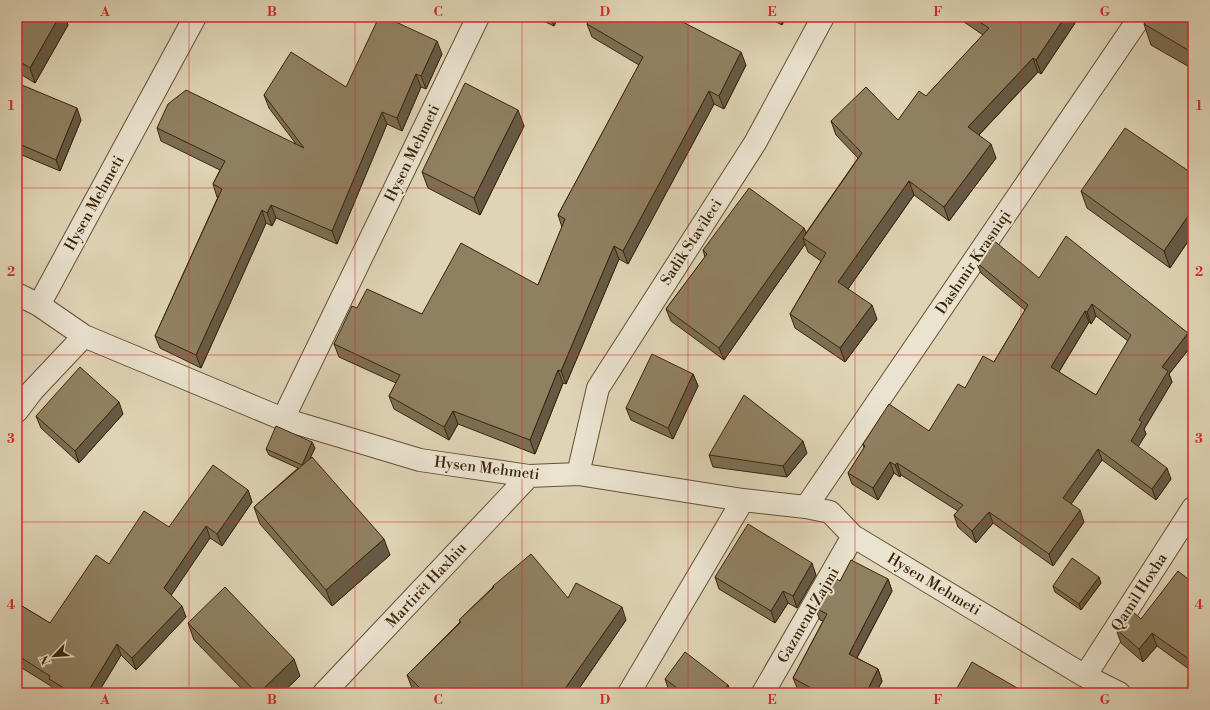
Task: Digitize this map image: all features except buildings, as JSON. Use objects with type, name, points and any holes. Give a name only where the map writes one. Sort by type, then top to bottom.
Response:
[{"type":"street","name":"Hysen Mehmeti","points":[[39,305],[195,17]]},
{"type":"street","name":"Hysen Mehmeti","points":[[283,419],[478,17]]},
{"type":"street","name":"Sadik Stavileci","points":[[578,474],[598,388],[755,143],[823,17]]},
{"type":"street","name":"Dashmir Krasniqi","points":[[806,507],[1140,17]]},
{"type":"street","name":"Hysen Mehmeti","points":[[17,294],[39,305],[84,336],[283,419],[420,460],[529,476],[578,474],[743,500],[806,507],[830,512],[854,536],[1085,676],[1119,693]]},
{"type":"street","points":[[17,411],[33,390],[84,336]]},
{"type":"street","name":"Martirët Haxhiu","points":[[324,693],[529,476]]},
{"type":"street","points":[[629,693],[743,500]]},
{"type":"street","name":"Qamil Hoxha","points":[[1085,676],[1193,508]]},
{"type":"street","name":"Gazmend Zajmi","points":[[763,693],[854,536]]}]
